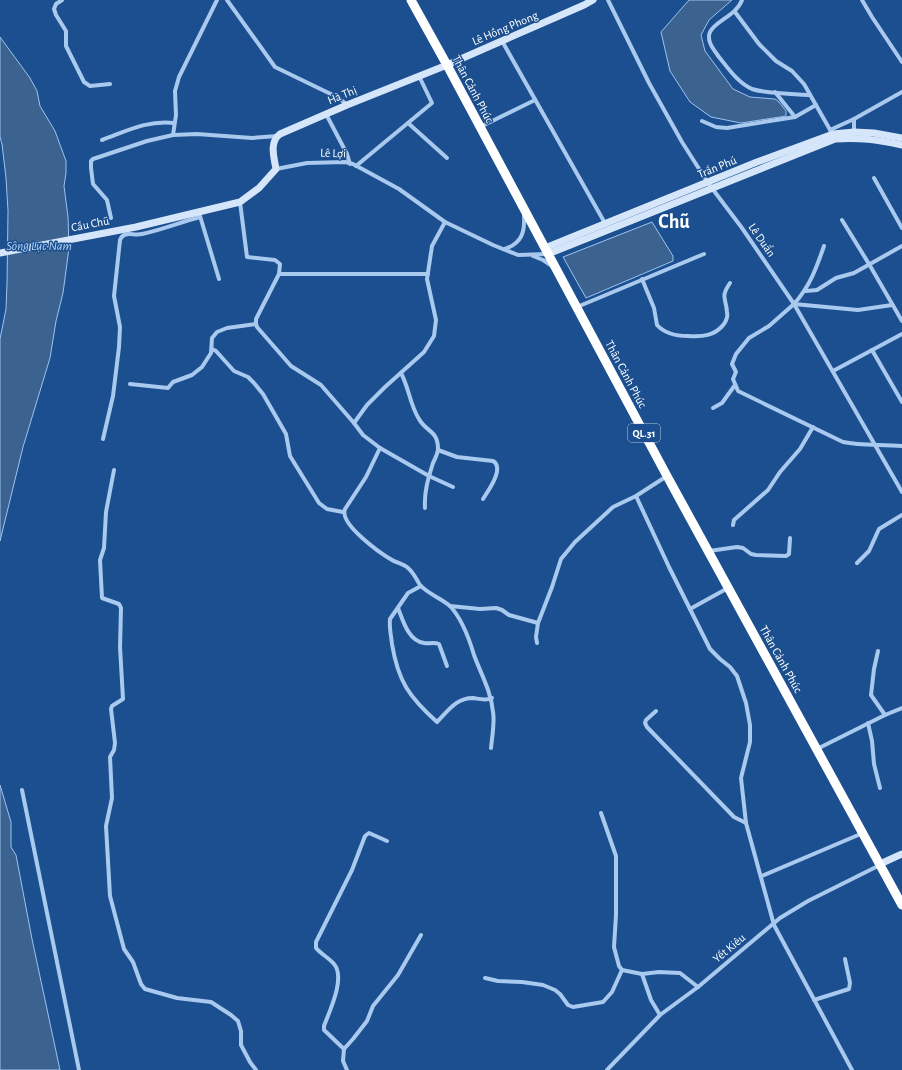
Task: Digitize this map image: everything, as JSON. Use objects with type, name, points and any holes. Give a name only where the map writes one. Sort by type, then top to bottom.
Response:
[{"type":"highway","name":"Thân Cảnh Phúc","points":[[411,0],[667,476],[880,864]]},
{"type":"highway","name":"QL.31","points":[[880,864],[902,905]]},
{"type":"street","points":[[62,0],[56,4],[54,8],[56,15],[66,31],[66,46],[84,82],[90,86],[110,84]]},
{"type":"street","points":[[173,135],[176,115],[175,91],[179,78],[217,0]]},
{"type":"street","points":[[227,0],[276,67],[339,98],[347,105]]},
{"type":"street","name":"Lê Hồng Phong","points":[[447,65],[593,0]]},
{"type":"street","name":"Lê Duẩn","points":[[608,0],[649,83],[682,142],[710,185],[742,228],[794,304],[902,492]]},
{"type":"street","points":[[742,0],[735,12],[710,30],[709,36],[711,45],[730,70],[742,82],[751,88],[774,92],[810,95]]},
{"type":"street","points":[[862,0],[902,62]]},
{"type":"street","points":[[735,12],[759,44],[776,61],[797,76],[804,84],[833,134]]},
{"type":"street","points":[[502,41],[607,227]]},
{"type":"street","name":"Hà Thị","points":[[277,136],[347,105],[447,65]]},
{"type":"street","points":[[356,166],[432,103],[419,76]]},
{"type":"street","points":[[774,92],[795,117]]},
{"type":"street","name":"Trần Phú","points":[[546,251],[710,185],[798,146],[833,134],[854,119],[902,92]]},
{"type":"street","points":[[480,127],[535,100]]},
{"type":"street","points":[[702,120],[712,126],[723,128],[795,117],[816,105]]},
{"type":"street","points":[[326,114],[348,154],[350,164]]},
{"type":"street","points":[[854,119],[854,135]]},
{"type":"street","points":[[102,140],[151,123],[174,123]]},
{"type":"street","points":[[408,123],[447,158]]},
{"type":"street","name":"Trần Phú","points":[[833,134],[854,135],[874,133],[902,138]]},
{"type":"street","points":[[111,218],[107,200],[93,184],[91,161],[93,159],[147,141],[173,135],[197,134],[252,138],[277,136]]},
{"type":"street","name":"Trần Phú","points":[[854,135],[902,145]]},
{"type":"street","points":[[103,439],[113,396],[119,347],[120,327],[114,296],[121,236],[126,234],[141,234],[240,202],[259,188],[276,168],[273,142],[277,136]]},
{"type":"street","name":"Lê Lợi","points":[[276,168],[307,163],[345,162],[356,166],[398,190],[445,222],[518,255],[531,255],[543,260],[556,270]]},
{"type":"street","points":[[874,178],[902,228]]},
{"type":"street","points":[[240,202],[247,257],[277,261],[280,264],[278,274],[256,319],[257,327],[291,366],[320,385],[363,435],[380,448],[429,476],[453,487]]},
{"type":"street","points":[[505,249],[511,247],[520,239],[525,228],[524,209]]},
{"type":"street","points":[[200,214],[219,279]]},
{"type":"street","name":"Cầu Chũ","points":[[0,253],[200,214]]},
{"type":"street","points":[[842,220],[902,322]]},
{"type":"street","points":[[354,423],[367,405],[385,386],[424,352],[434,336],[436,320],[428,282],[428,274],[432,246],[445,222]]},
{"type":"street","points":[[824,246],[806,291],[774,323],[749,338],[736,354],[732,364],[736,372],[733,379],[735,385],[738,391],[843,442],[902,446]]},
{"type":"street","points":[[806,291],[817,290],[836,278],[854,273],[902,246]]},
{"type":"street","points":[[531,255],[546,251]]},
{"type":"street","points":[[577,307],[704,254]]},
{"type":"street","points":[[278,274],[428,274]]},
{"type":"street","points":[[642,279],[654,308],[657,325],[668,333],[686,336],[707,336],[721,328],[726,321],[727,312],[724,295],[730,283]]},
{"type":"street","points":[[794,304],[858,310],[892,304]]},
{"type":"street","points":[[130,384],[168,388],[174,382],[198,371],[211,353],[212,338],[217,332],[227,328],[256,324]]},
{"type":"street","points":[[832,371],[902,334]]},
{"type":"street","points":[[212,349],[216,351],[234,371],[248,377],[254,382],[263,394],[286,434],[290,456],[319,503],[327,509],[343,512]]},
{"type":"street","points":[[872,350],[902,402]]},
{"type":"street","points":[[401,373],[407,383],[419,420],[425,427],[432,431],[436,438],[438,450],[425,492],[425,508]]},
{"type":"street","points":[[713,408],[722,403],[735,385]]},
{"type":"street","points":[[733,525],[734,520],[768,490],[780,472],[800,449],[813,427]]},
{"type":"street","points":[[343,512],[366,477],[380,448]]},
{"type":"street","points":[[438,450],[457,457],[493,461],[496,463],[497,467],[494,483],[483,499]]},
{"type":"street","points":[[114,470],[106,512],[104,548],[100,560],[102,600],[119,604],[121,608],[120,647],[123,699],[112,706],[111,709],[115,743],[114,750],[110,757],[112,798],[106,826],[110,896],[124,949],[136,967],[140,984],[145,989],[177,998],[211,1002],[231,1015],[238,1021],[242,1031],[241,1045],[256,1070]]},
{"type":"street","points":[[536,643],[538,623],[561,559],[575,542],[613,507],[636,496],[667,476]]},
{"type":"street","points":[[636,496],[668,567],[710,649],[730,667],[737,676],[746,703],[750,724],[750,742],[741,778],[746,823],[762,876],[774,925],[852,1070]]},
{"type":"street","points":[[343,512],[350,526],[359,536],[392,560],[407,566],[421,586],[450,606],[458,618],[471,642],[492,698],[494,714],[492,748]]},
{"type":"street","points":[[857,563],[869,551],[879,529],[902,515]]},
{"type":"street","points":[[708,551],[737,547],[756,555],[780,557],[789,554],[790,538]]},
{"type":"street","points":[[421,586],[408,593],[390,619],[389,623],[400,677],[412,697],[438,722],[454,703],[462,699],[471,698],[487,700],[492,698]]},
{"type":"street","points":[[690,609],[729,588]]},
{"type":"street","points":[[450,606],[480,609],[496,608],[509,615],[538,623]]},
{"type":"street","points":[[398,608],[404,624],[414,638],[419,642],[440,644],[447,666]]},
{"type":"street","points":[[878,651],[871,684],[871,695],[885,715]]},
{"type":"street","points":[[817,749],[868,723],[902,708]]},
{"type":"street","points":[[656,711],[646,720],[645,723],[647,727],[734,817],[746,823]]},
{"type":"street","points":[[868,723],[872,742],[874,764],[880,788]]},
{"type":"street","points":[[22,790],[79,1070]]},
{"type":"street","points":[[601,813],[616,856],[616,915],[614,947],[619,966],[622,970],[642,974],[659,972],[680,973],[698,987]]},
{"type":"street","points":[[762,876],[863,833]]},
{"type":"street","points":[[344,1049],[324,1030],[324,1026],[337,990],[338,973],[334,964],[316,948],[316,942],[352,870],[367,834],[372,834],[387,841]]},
{"type":"street","points":[[880,864],[902,854]]},
{"type":"street","name":"Yết Kiêu","points":[[607,1070],[660,1015],[698,987],[788,912],[880,864]]},
{"type":"street","points":[[347,1070],[343,1061],[344,1049],[364,1024],[373,1006],[398,975],[421,935]]},
{"type":"street","points":[[814,1000],[849,989],[850,983],[845,959]]},
{"type":"street","points":[[485,978],[498,981],[543,985],[555,990],[568,1005],[573,1007],[603,1002],[612,992],[622,970]]},
{"type":"street","points":[[642,974],[651,1000],[660,1015]]},
{"type":"water","points":[[689,0],[732,0],[709,20],[701,35],[705,51],[733,89],[750,97],[775,99],[786,111],[786,116],[741,123],[711,117],[690,102],[670,71],[661,32]]},
{"type":"water","name":"Sông Lục Nam","points":[[0,37],[30,78],[37,91],[40,106],[55,131],[66,161],[64,186],[68,217],[69,248],[63,293],[56,321],[50,358],[23,447],[0,541],[0,339],[6,309],[8,211],[6,178],[0,137]]},
{"type":"water","points":[[652,222],[673,256],[673,261],[586,298],[563,257]]},
{"type":"water","points":[[0,785],[11,822],[11,847],[16,855],[60,1070],[0,1070]]},
{"type":"district","name":"Chũ","points":[[674,222]]}]
